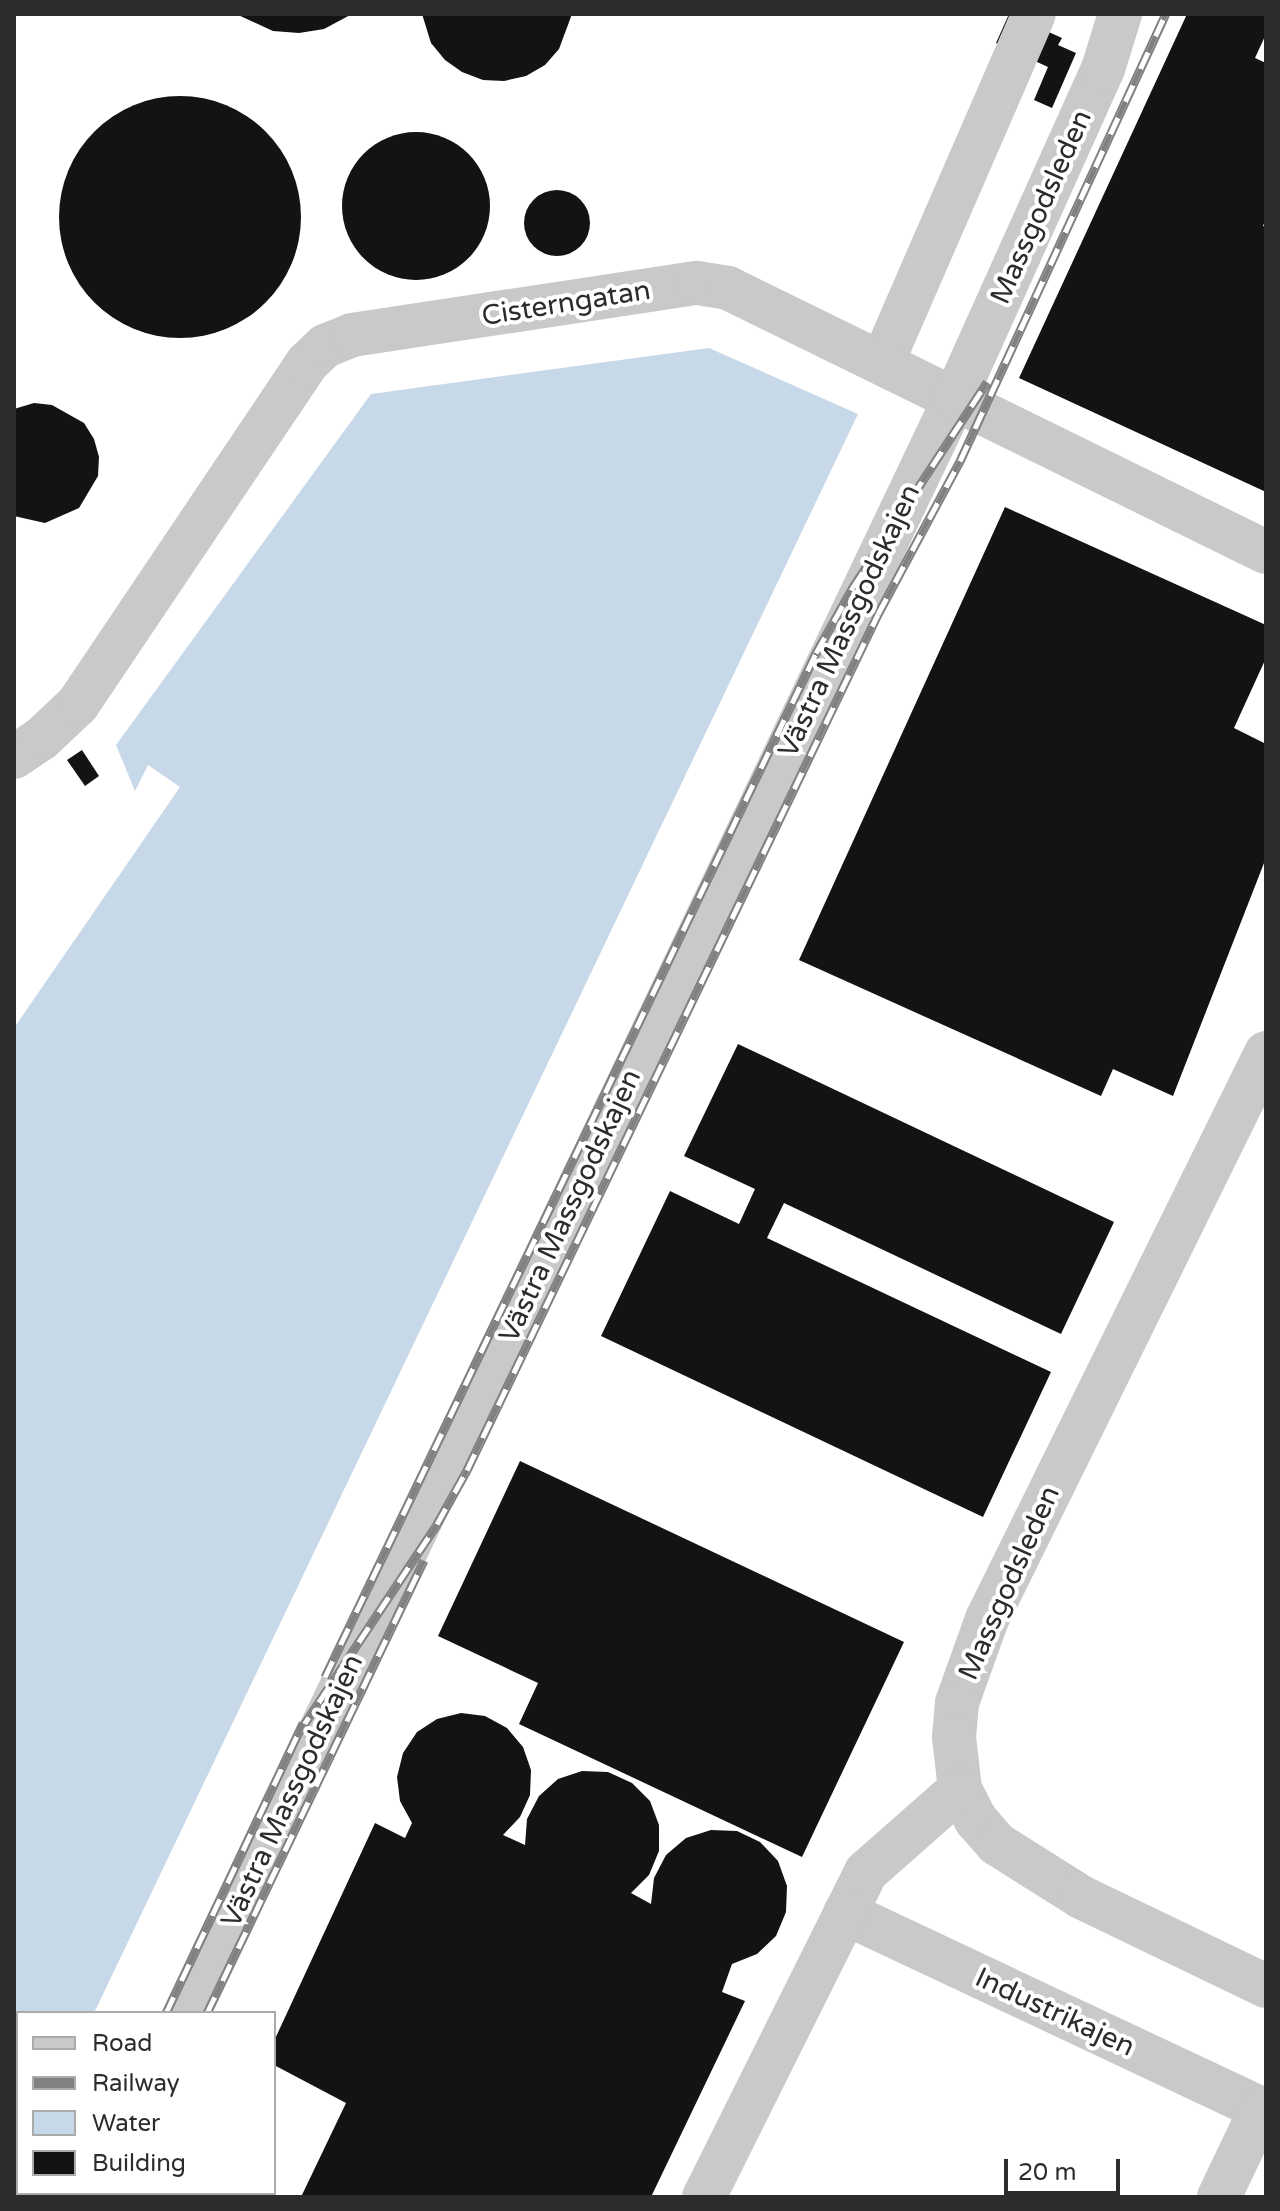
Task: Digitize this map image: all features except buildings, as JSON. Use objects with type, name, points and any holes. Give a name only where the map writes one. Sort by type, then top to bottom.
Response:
[{"type":"lane","points":[[883,361],[1034,14]]},
{"type":"lane","name":"Massgodsleden","points":[[955,398],[1103,69],[1120,14]]},
{"type":"lane","name":"Cisterngatan","points":[[14,757],[41,739],[78,704],[307,363],[325,346],[352,335],[697,283],[728,288],[883,361],[1266,552]]},
{"type":"lane","name":"Västra Massgodskajen","points":[[187,2011],[955,398]]},
{"type":"lane","name":"Massgodsleden","points":[[1266,1053],[987,1619],[957,1703],[954,1765],[960,1789],[976,1820],[997,1844],[1028,1866],[1081,1897],[1266,1986]]},
{"type":"lane","points":[[704,2197],[866,1872],[960,1789]]},
{"type":"lane","name":"Industrikajen","points":[[845,1913],[1264,2110]]},
{"type":"lane","points":[[1219,2197],[1264,2110]]},
{"type":"water","points":[[709,348],[858,414],[95,2011],[16,2011],[14,2181],[14,1028],[180,787],[148,765],[135,791],[116,745],[371,394]]},
{"type":"railway","points":[[299,1732],[437,1524],[467,1470],[878,614],[960,461],[1166,14]]},
{"type":"railway","points":[[325,1677],[816,653],[853,587],[987,382]]},
{"type":"railway","points":[[208,2011],[424,1560]]},
{"type":"railway","points":[[167,2011],[303,1723]]}]
